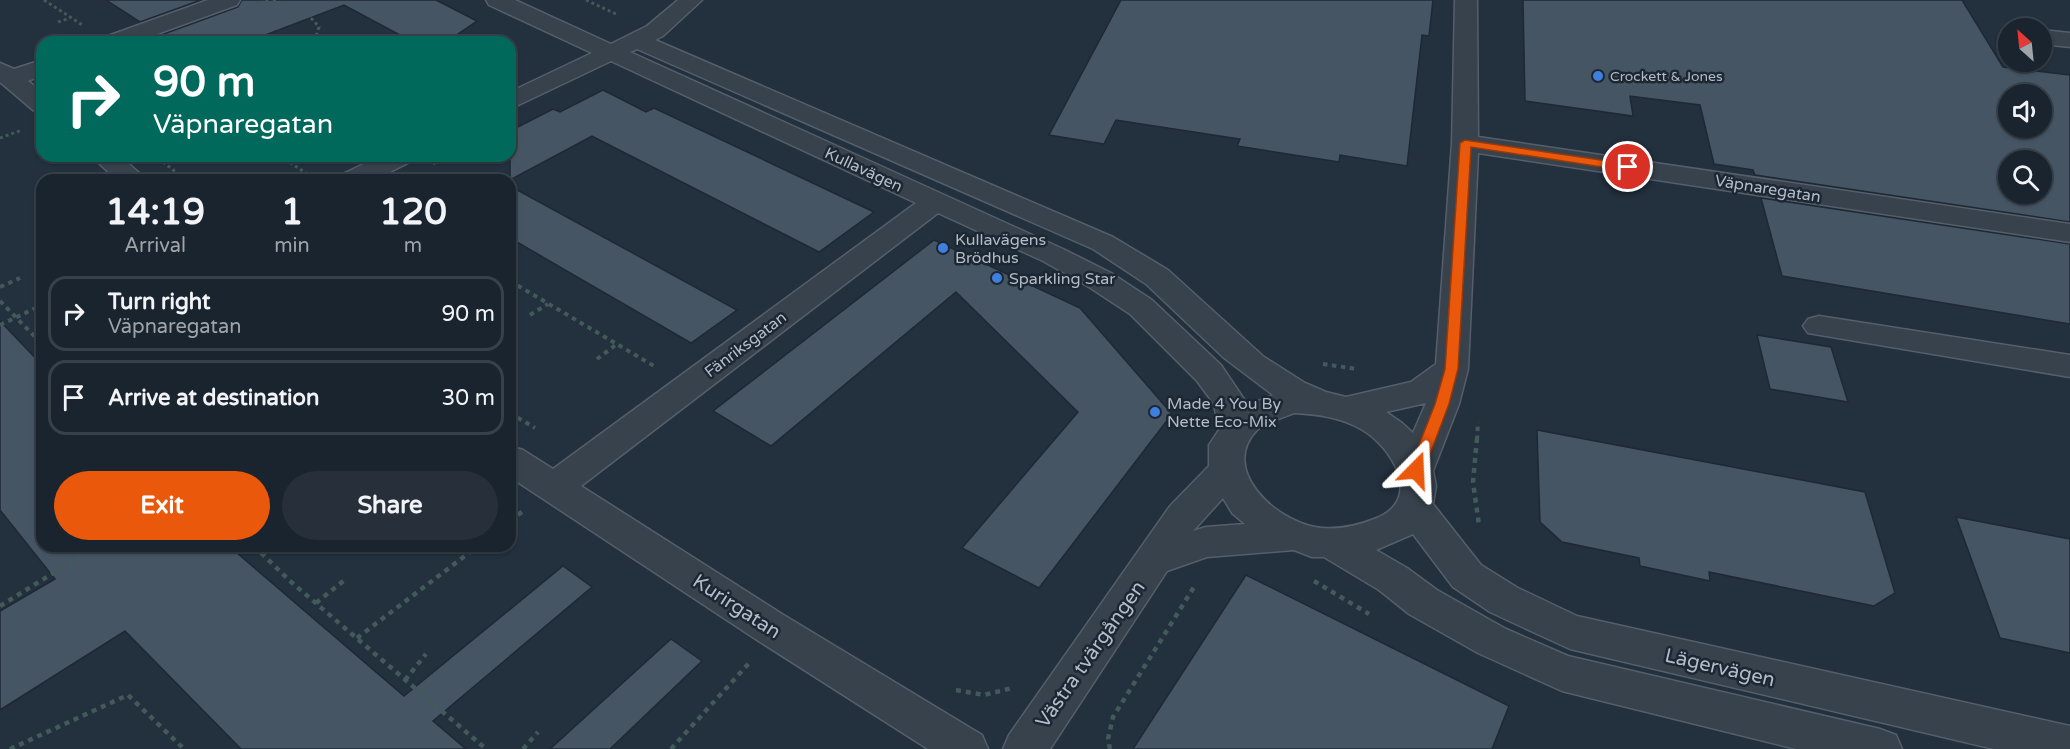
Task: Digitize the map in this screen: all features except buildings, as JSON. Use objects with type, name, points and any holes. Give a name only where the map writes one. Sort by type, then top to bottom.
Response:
[{"type":"street","points":[[130,36],[229,0]]},
{"type":"street","name":"Kullavägen","points":[[497,0],[1100,280],[1141,307],[1209,373],[1230,402],[1236,429]]},
{"type":"street","name":"Kullavägen","points":[[550,0],[637,41],[1103,243],[1139,263],[1156,276],[1244,358],[1299,395],[1332,404]]},
{"type":"street","points":[[516,99],[655,31],[691,0]]},
{"type":"street","points":[[1416,470],[1442,404],[1452,369],[1465,143],[1466,7]]},
{"type":"street","points":[[2052,38],[2070,40]]},
{"type":"street","points":[[5,75],[36,69]]},
{"type":"street","points":[[5,75],[36,100]]},
{"type":"street","name":"Väpnaregatan","points":[[1465,143],[2070,233]]},
{"type":"street","points":[[111,162],[126,174]]},
{"type":"street","points":[[365,174],[389,162]]},
{"type":"street","name":"Fänriksgatan","points":[[555,487],[935,202]]},
{"type":"street","points":[[1820,326],[2070,366]]},
{"type":"street","points":[[1332,404],[1380,423],[1403,445],[1416,470],[1419,489],[1414,506],[1402,522],[1384,535],[1360,542],[1333,544],[1292,536],[1267,524],[1247,508],[1233,490],[1226,471],[1226,448],[1236,429],[1250,416],[1269,406],[1291,401],[1332,404],[1421,392],[1452,369]]},
{"type":"street","name":"Kurirgatan","points":[[516,463],[777,632],[966,749]]},
{"type":"street","name":"Västra tvärgången","points":[[1025,749],[1183,516],[1226,471]]},
{"type":"street","name":"Lägervägen","points":[[1414,506],[1467,576],[1504,600],[1570,632],[2070,746]]},
{"type":"street","points":[[1156,559],[1206,542],[1292,536]]},
{"type":"street","points":[[1333,544],[1393,579],[1423,602],[1492,641],[1562,673],[1880,749]]},
{"type":"path","points":[[45,0],[86,27]]},
{"type":"path","points":[[273,0],[312,19],[319,27],[316,36]]},
{"type":"path","points":[[57,22],[71,17]]},
{"type":"path","points":[[163,162],[178,174]]},
{"type":"path","points":[[289,162],[307,174]]},
{"type":"path","points":[[0,287],[20,279]]},
{"type":"path","points":[[516,285],[661,370]]},
{"type":"path","points":[[0,301],[36,338]]},
{"type":"path","points":[[530,315],[549,304]]},
{"type":"path","points":[[0,325],[36,308]]},
{"type":"path","points":[[597,359],[617,345]]},
{"type":"path","points":[[516,417],[588,462]]},
{"type":"path","points":[[1479,418],[1473,482],[1479,529]]},
{"type":"path","points":[[0,606],[87,552]]},
{"type":"path","points":[[261,552],[316,603],[486,749]]},
{"type":"path","points":[[357,638],[470,552]]},
{"type":"path","points":[[316,603],[347,578]]},
{"type":"path","points":[[1110,749],[1108,739],[1113,717],[1193,588],[1200,581]]},
{"type":"path","points":[[671,749],[777,632]]},
{"type":"path","points":[[405,680],[426,654]]},
{"type":"path","points":[[950,687],[965,694],[992,695],[1015,687],[1020,682]]},
{"type":"path","points":[[10,749],[128,695],[184,749]]},
{"type":"path","points":[[524,749],[538,732]]},
{"type":"place","name":"Crockett & Jones","points":[[1598,76]]},
{"type":"place","name":"Kullavägens Brödhus","points":[[943,248]]},
{"type":"place","name":"Sparkling Star","points":[[997,278]]},
{"type":"place","name":"Made 4 You By Nette Eco-Mix","points":[[1155,412]]},
{"type":"route","points":[[1416,470],[1442,404],[1452,369],[1465,143],[1628,167]]}]
